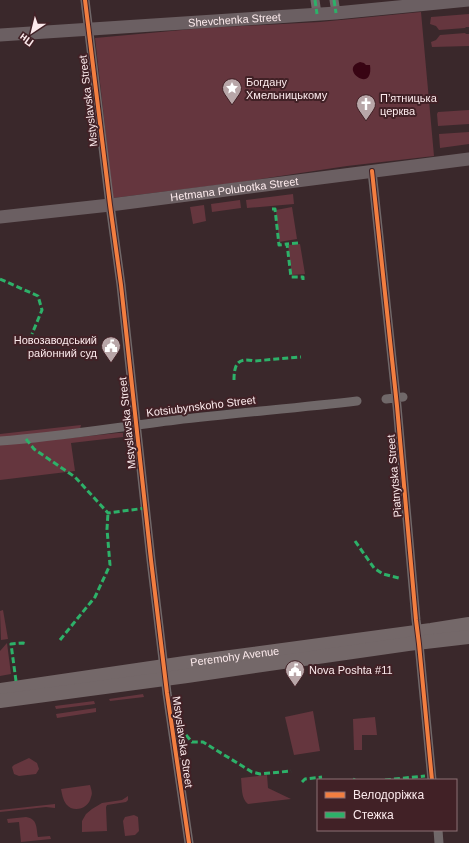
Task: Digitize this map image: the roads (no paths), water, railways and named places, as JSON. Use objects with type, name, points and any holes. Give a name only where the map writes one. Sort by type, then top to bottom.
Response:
[{"type":"main road","name":"Shevchenka Street","points":[[0,35],[317,14],[335,6],[469,0]]},
{"type":"main road","name":"Hetmana Polubotka Street","points":[[0,217],[110,205],[469,159]]},
{"type":"main road","name":"Peremohy Avenue","points":[[0,690],[408,644],[418,638],[469,624]]},
{"type":"main road","name":"Peremohy Avenue","points":[[418,638],[469,637]]},
{"type":"main road","name":"Peremohy Avenue","points":[[0,701],[165,672]]},
{"type":"street","name":"Mstyslavska Street","points":[[85,0],[121,285],[151,560],[175,749],[189,843]]},
{"type":"street","points":[[315,0],[317,14]]},
{"type":"street","name":"Piatnytska Street","points":[[372,171],[399,397],[415,613],[432,779]]},
{"type":"street","points":[[386,399],[399,397]]},
{"type":"street","name":"Kotsiubynskoho Street","points":[[0,441],[136,426],[174,420],[357,402]]},
{"type":"street","points":[[438,831],[439,843]]},
{"type":"place","name":"Богдану Хмельницькому","points":[[232,105]]},
{"type":"place","name":"П’ятницька церква","points":[[366,121]]},
{"type":"place","name":"Новозаводський районний суд","points":[[111,363]]},
{"type":"place","name":"Nova Poshta #11","points":[[295,687]]}]
